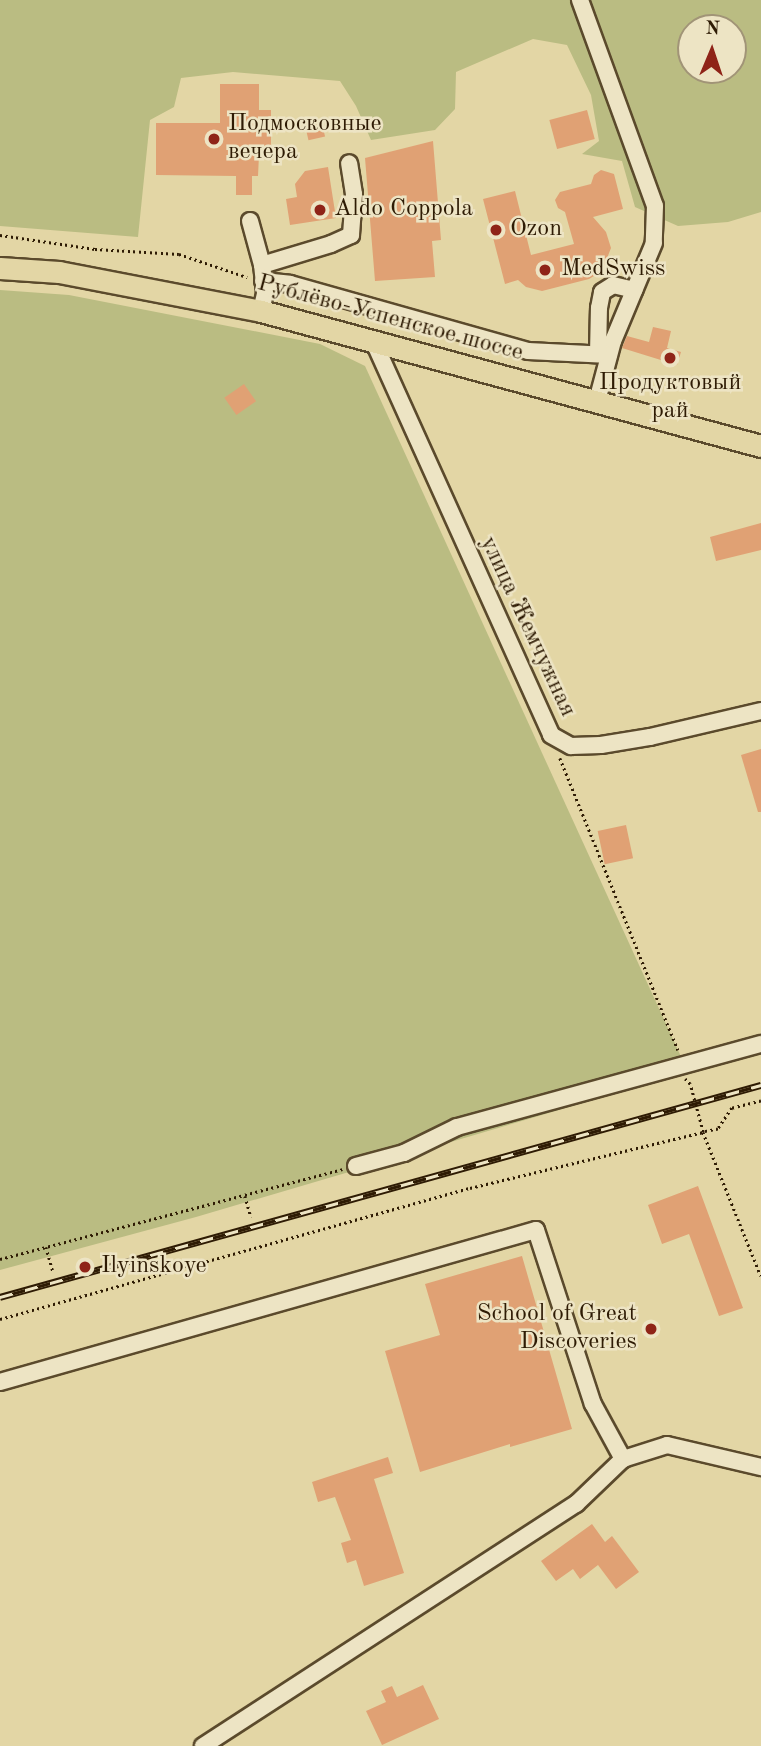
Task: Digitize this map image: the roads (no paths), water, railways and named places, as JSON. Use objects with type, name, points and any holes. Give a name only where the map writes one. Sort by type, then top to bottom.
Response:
[{"type":"main road","name":"Рублёво-Успенское шоссе","points":[[0,268],[113,281],[261,311],[761,446]]},
{"type":"street","points":[[580,0],[655,206],[654,243],[603,354]]},
{"type":"street","points":[[263,273],[351,235],[354,194],[349,163]]},
{"type":"street","points":[[250,221],[263,273],[265,293],[261,311]]},
{"type":"street","points":[[263,273],[290,284],[528,351],[603,354]]},
{"type":"street","points":[[597,401],[603,354],[598,308],[603,292],[613,285],[634,290]]},
{"type":"street","name":"улица Жемчужная","points":[[373,340],[551,735],[571,746],[601,745],[650,737],[761,711]]},
{"type":"street","points":[[356,1166],[404,1153],[457,1127],[761,1044]]},
{"type":"street","points":[[0,1382],[536,1230],[593,1404],[623,1459]]},
{"type":"street","points":[[203,1746],[576,1504],[623,1459],[667,1444],[761,1467]]},
{"type":"railway","points":[[0,1297],[761,1085]]},
{"type":"place","name":"Подмосковные вечера","points":[[214,139]]},
{"type":"place","name":"Aldo Coppola","points":[[320,210]]},
{"type":"place","name":"Ozon","points":[[496,230]]},
{"type":"place","name":"MedSwiss","points":[[545,270]]},
{"type":"place","name":"Продуктовый рай","points":[[670,358]]},
{"type":"place","name":"Ilyinskoye","points":[[85,1267]]},
{"type":"place","name":"School of Great Discoveries","points":[[651,1329]]}]
